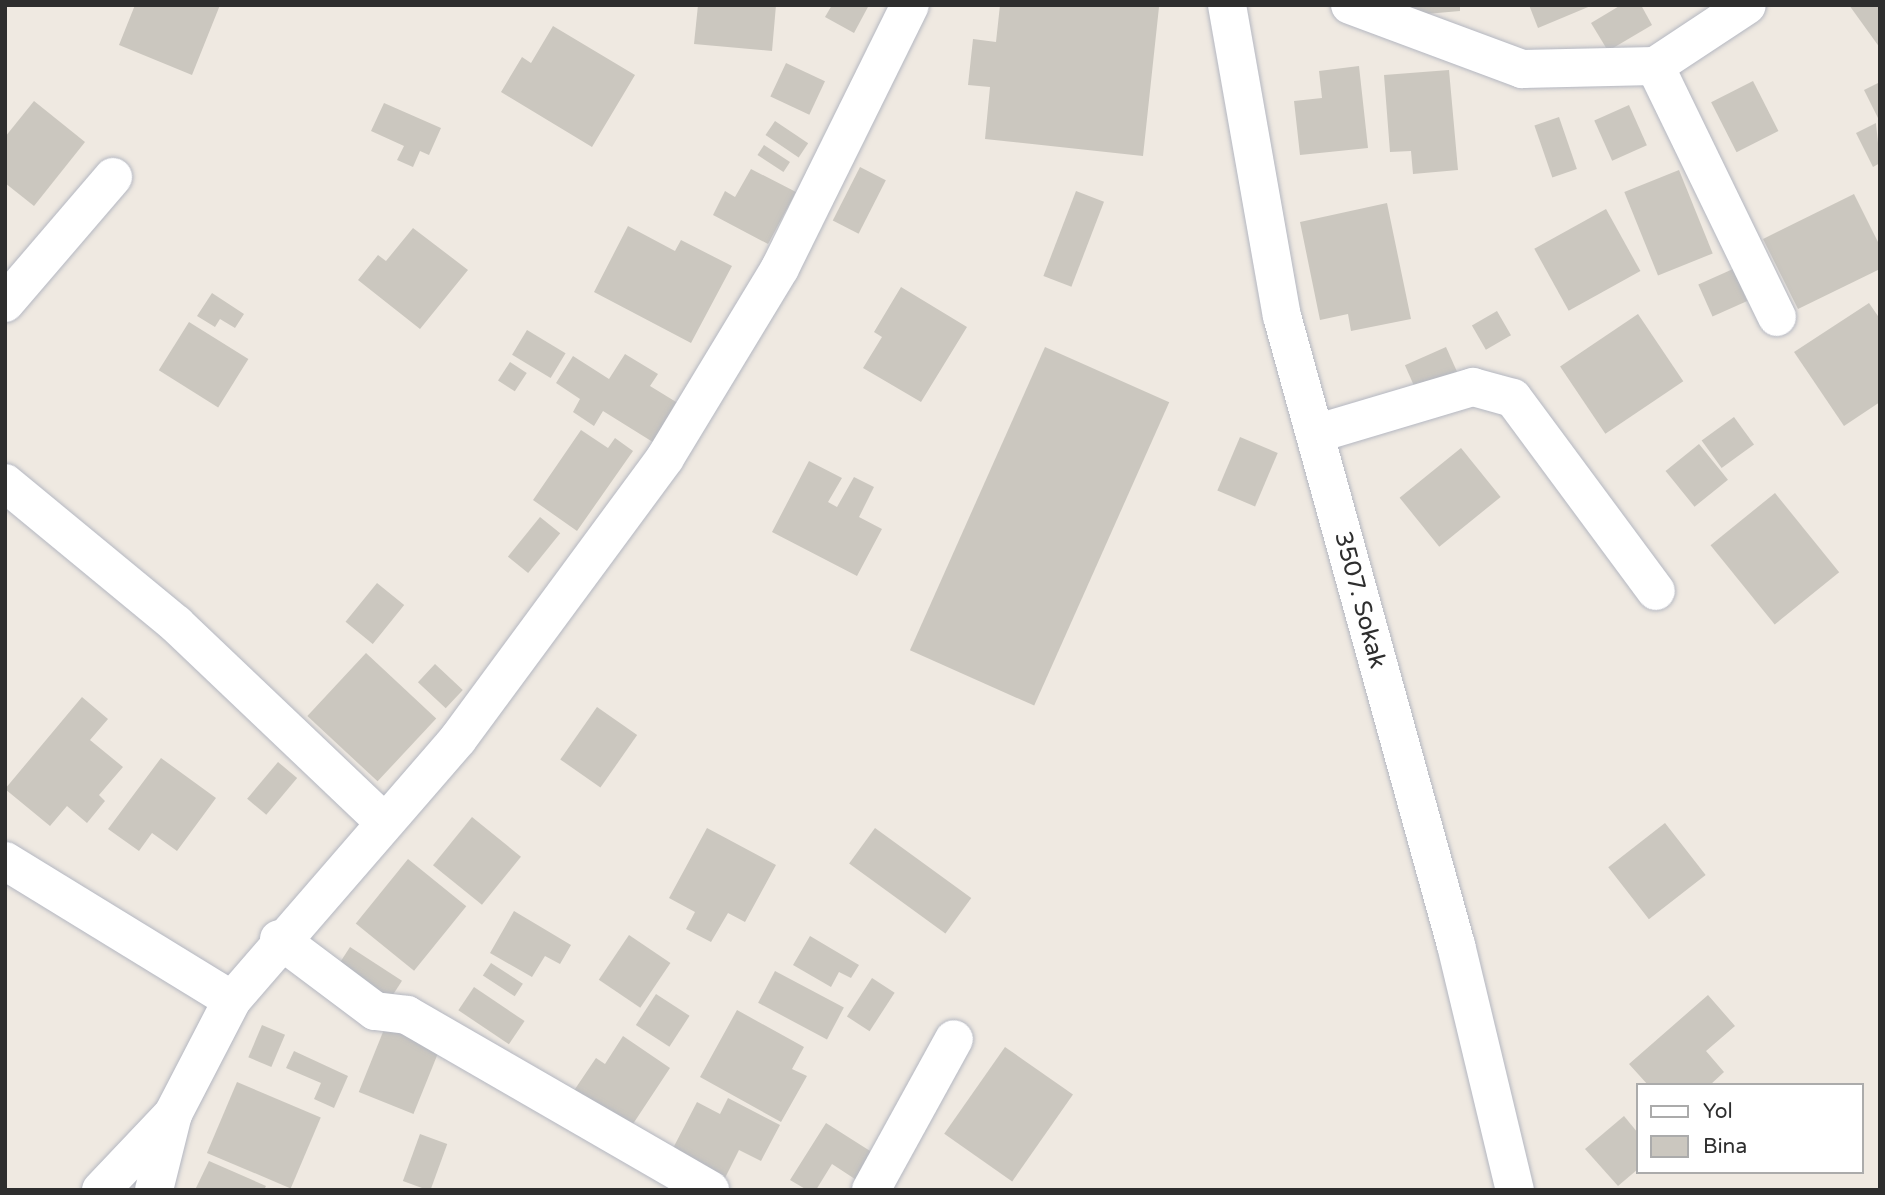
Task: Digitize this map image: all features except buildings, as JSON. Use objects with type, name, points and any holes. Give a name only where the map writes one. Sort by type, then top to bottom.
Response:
[{"type":"street","points":[[154,1190],[173,1114],[232,1000],[279,939],[458,739],[665,458],[780,268],[910,5]]},
{"type":"street","name":"3507. Sokak","points":[[1227,5],[1282,316],[1455,945],[1515,1190]]},
{"type":"street","points":[[1350,5],[1522,69],[1655,66],[1747,5]]},
{"type":"street","points":[[1655,66],[1777,317]]},
{"type":"street","points":[[5,303],[113,177]]},
{"type":"street","points":[[1315,434],[1473,387],[1513,398],[1656,591]]},
{"type":"street","points":[[5,483],[176,624],[383,821]]},
{"type":"street","points":[[5,862],[232,1000]]},
{"type":"street","points":[[279,939],[374,1011],[407,1015],[710,1190]]},
{"type":"street","points":[[871,1190],[954,1040]]},
{"type":"street","points":[[101,1190],[173,1114]]}]
